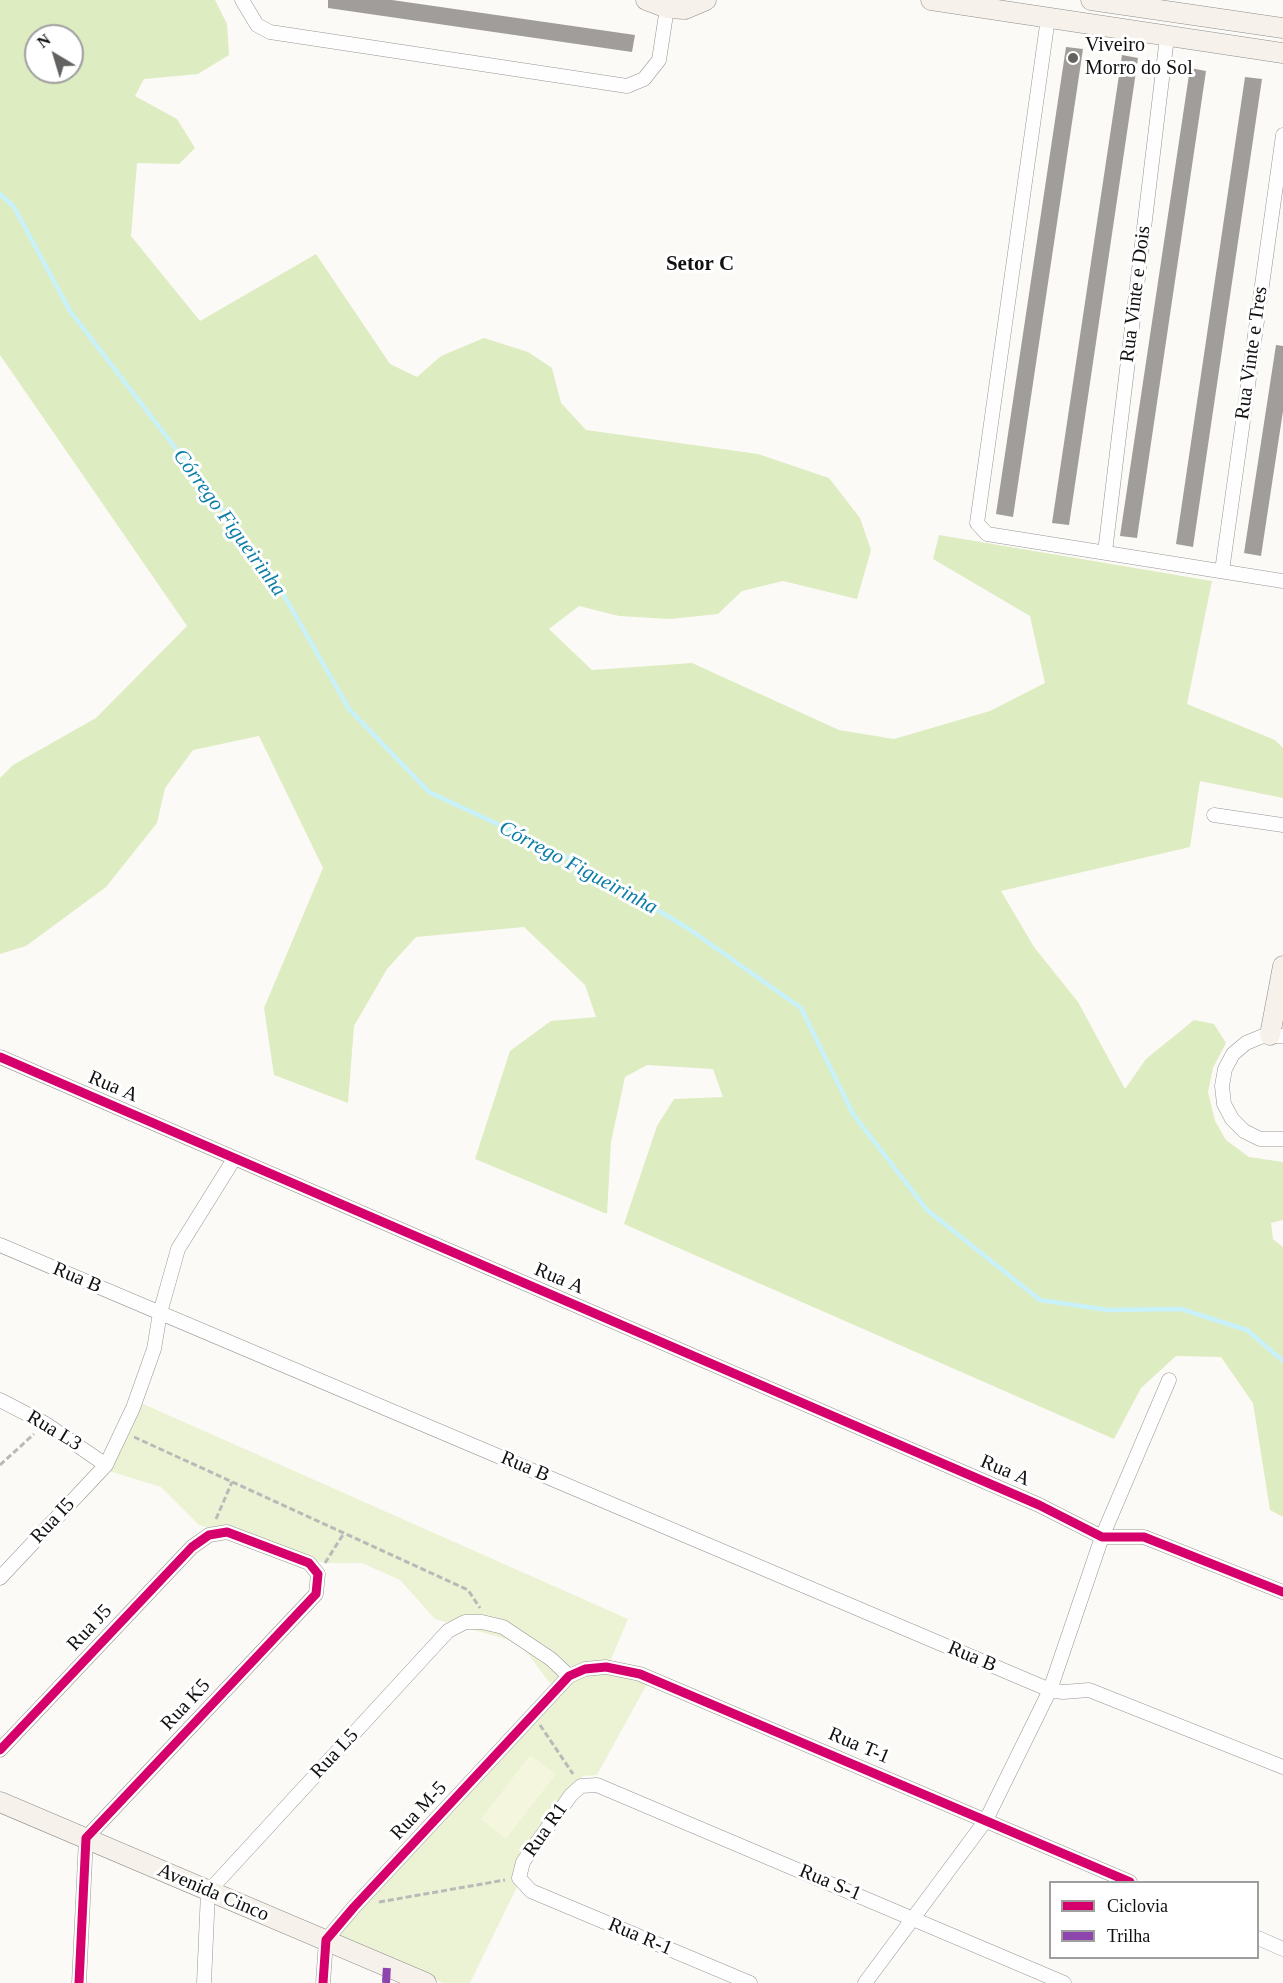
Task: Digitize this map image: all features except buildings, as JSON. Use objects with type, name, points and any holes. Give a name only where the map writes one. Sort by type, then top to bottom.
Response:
[{"type":"street","points":[[242,0],[257,25],[270,32],[627,86],[644,79],[659,60],[667,8]]},
{"type":"street","points":[[646,0],[667,8],[685,9],[706,0]]},
{"type":"street","points":[[931,0],[1283,53]]},
{"type":"street","points":[[1092,0],[1172,6],[1283,28]]},
{"type":"street","points":[[1048,18],[977,524],[987,534],[1283,581]]},
{"type":"street","name":"Rua Vinte e Dois","points":[[1105,552],[1167,37]]},
{"type":"street","name":"Rua Vinte e Tres","points":[[1222,571],[1283,135]]},
{"type":"street","points":[[1214,815],[1283,825]]},
{"type":"street","points":[[1283,966],[1276,1035],[1246,1043],[1233,1054],[1225,1069],[1222,1086],[1224,1104],[1232,1119],[1244,1131],[1260,1139],[1283,1139]]},
{"type":"street","name":"Rua A","points":[[0,1058],[1039,1505],[1102,1537]]},
{"type":"street","name":"Rua I5","points":[[0,1578],[106,1465],[133,1408],[154,1349],[160,1313],[178,1249],[234,1159]]},
{"type":"street","name":"Rua B","points":[[0,1245],[1050,1690],[1063,1692],[1089,1690],[1283,1767]]},
{"type":"street","points":[[865,1983],[986,1820],[1050,1690],[1102,1537],[1169,1380]]},
{"type":"street","name":"Rua L3","points":[[0,1400],[46,1424],[106,1465]]},
{"type":"street","points":[[209,1535],[227,1532],[309,1563],[318,1574]]},
{"type":"street","name":"Rua J5","points":[[0,1750],[192,1547],[209,1535]]},
{"type":"street","points":[[1102,1537],[1144,1537],[1283,1592]]},
{"type":"street","name":"Rua K5","points":[[86,1838],[316,1594],[318,1574]]},
{"type":"street","name":"Rua L5","points":[[208,1892],[448,1631],[465,1622],[482,1622]]},
{"type":"street","points":[[482,1622],[502,1627],[551,1659],[569,1676]]},
{"type":"street","name":"Rua T-1","points":[[569,1676],[585,1669],[606,1667],[640,1674],[1128,1881]]},
{"type":"street","name":"Rua M-5","points":[[326,1940],[569,1676]]},
{"type":"street","name":"Rua R1","points":[[531,1891],[519,1878],[523,1862],[571,1795],[581,1786],[597,1785]]},
{"type":"street","name":"Rua S-1","points":[[597,1785],[1064,1983]]},
{"type":"street","name":"Avenida Cinco","points":[[0,1802],[426,1983]]},
{"type":"street","points":[[79,1983],[86,1838]]},
{"type":"street","name":"Rua R-1","points":[[531,1891],[750,1983]]},
{"type":"street","points":[[204,1983],[208,1892]]},
{"type":"street","points":[[1259,1939],[1283,1949]]},
{"type":"street","points":[[324,1983],[326,1940]]},
{"type":"path","points":[[0,1465],[46,1424]]},
{"type":"path","points":[[122,1431],[468,1590],[480,1607],[482,1622]]},
{"type":"path","points":[[209,1535],[232,1482]]},
{"type":"path","points":[[318,1574],[344,1533]]},
{"type":"path","points":[[533,1714],[581,1786]]},
{"type":"path","points":[[354,1907],[519,1878]]},
{"type":"green space","points":[[0,0],[215,0],[227,24],[229,55],[198,74],[144,79],[135,96],[177,119],[195,148],[179,164],[137,163],[131,236],[200,321],[316,254],[390,364],[417,377],[441,356],[484,338],[528,352],[552,368],[561,403],[586,430],[758,454],[829,478],[860,518],[871,550],[857,599],[783,581],[742,591],[718,614],[670,619],[619,616],[579,606],[549,629],[592,670],[692,663],[839,730],[894,739],[990,711],[1045,683],[1030,616],[933,559],[939,535],[1212,581],[1187,704],[1275,740],[1283,748],[1283,798],[1200,781],[1190,847],[1001,891],[1034,947],[1078,1002],[1125,1089],[1146,1059],[1194,1020],[1214,1024],[1226,1043],[1213,1068],[1208,1092],[1215,1121],[1226,1140],[1249,1157],[1283,1162],[1283,1220],[1271,1223],[1273,1239],[1283,1247],[1283,1517],[1270,1510],[1253,1403],[1221,1357],[1176,1356],[1141,1388],[1114,1439],[624,1224],[657,1126],[674,1099],[723,1097],[713,1069],[647,1065],[625,1077],[611,1142],[607,1214],[475,1159],[510,1051],[551,1021],[596,1017],[585,985],[524,927],[416,937],[387,969],[354,1026],[348,1103],[274,1075],[264,1008],[323,868],[259,736],[193,750],[165,788],[157,823],[106,887],[26,946],[0,954],[0,778],[13,765],[96,718],[187,626],[0,355]]},
{"type":"green space","points":[[141,1403],[628,1619],[607,1669],[647,1684],[597,1775],[583,1776],[575,1782],[518,1856],[513,1872],[517,1887],[470,1983],[443,1983],[335,1938],[564,1692],[548,1681],[520,1643],[435,1619],[400,1580],[362,1563],[325,1563],[199,1525],[161,1487],[109,1471]]},
{"type":"green space","points":[[530,1755],[556,1774],[506,1839],[481,1819]]},
{"type":"waterway","name":"Córrego Figueirinha","points":[[0,194],[14,207],[70,311],[270,571],[349,709],[429,792],[574,860],[689,929],[801,1008],[853,1114],[927,1210],[1040,1300],[1108,1310],[1181,1309],[1247,1330],[1283,1361]]},
{"type":"marked path","points":[[386,1983],[387,1966]]},
{"type":"cycle path","points":[[0,1057],[1039,1505],[1102,1537],[1144,1537],[1283,1592]]},
{"type":"cycle path","points":[[0,1750],[192,1547],[209,1535],[227,1532],[309,1563],[318,1574],[316,1594],[86,1838],[79,1983]]},
{"type":"cycle path","points":[[323,1983],[326,1940],[569,1676],[585,1669],[606,1667],[640,1674],[1128,1881]]},
{"type":"place","name":"Viveiro Morro do Sol","points":[[1073,58]]},
{"type":"district","name":"Setor C","points":[[700,265]]}]
